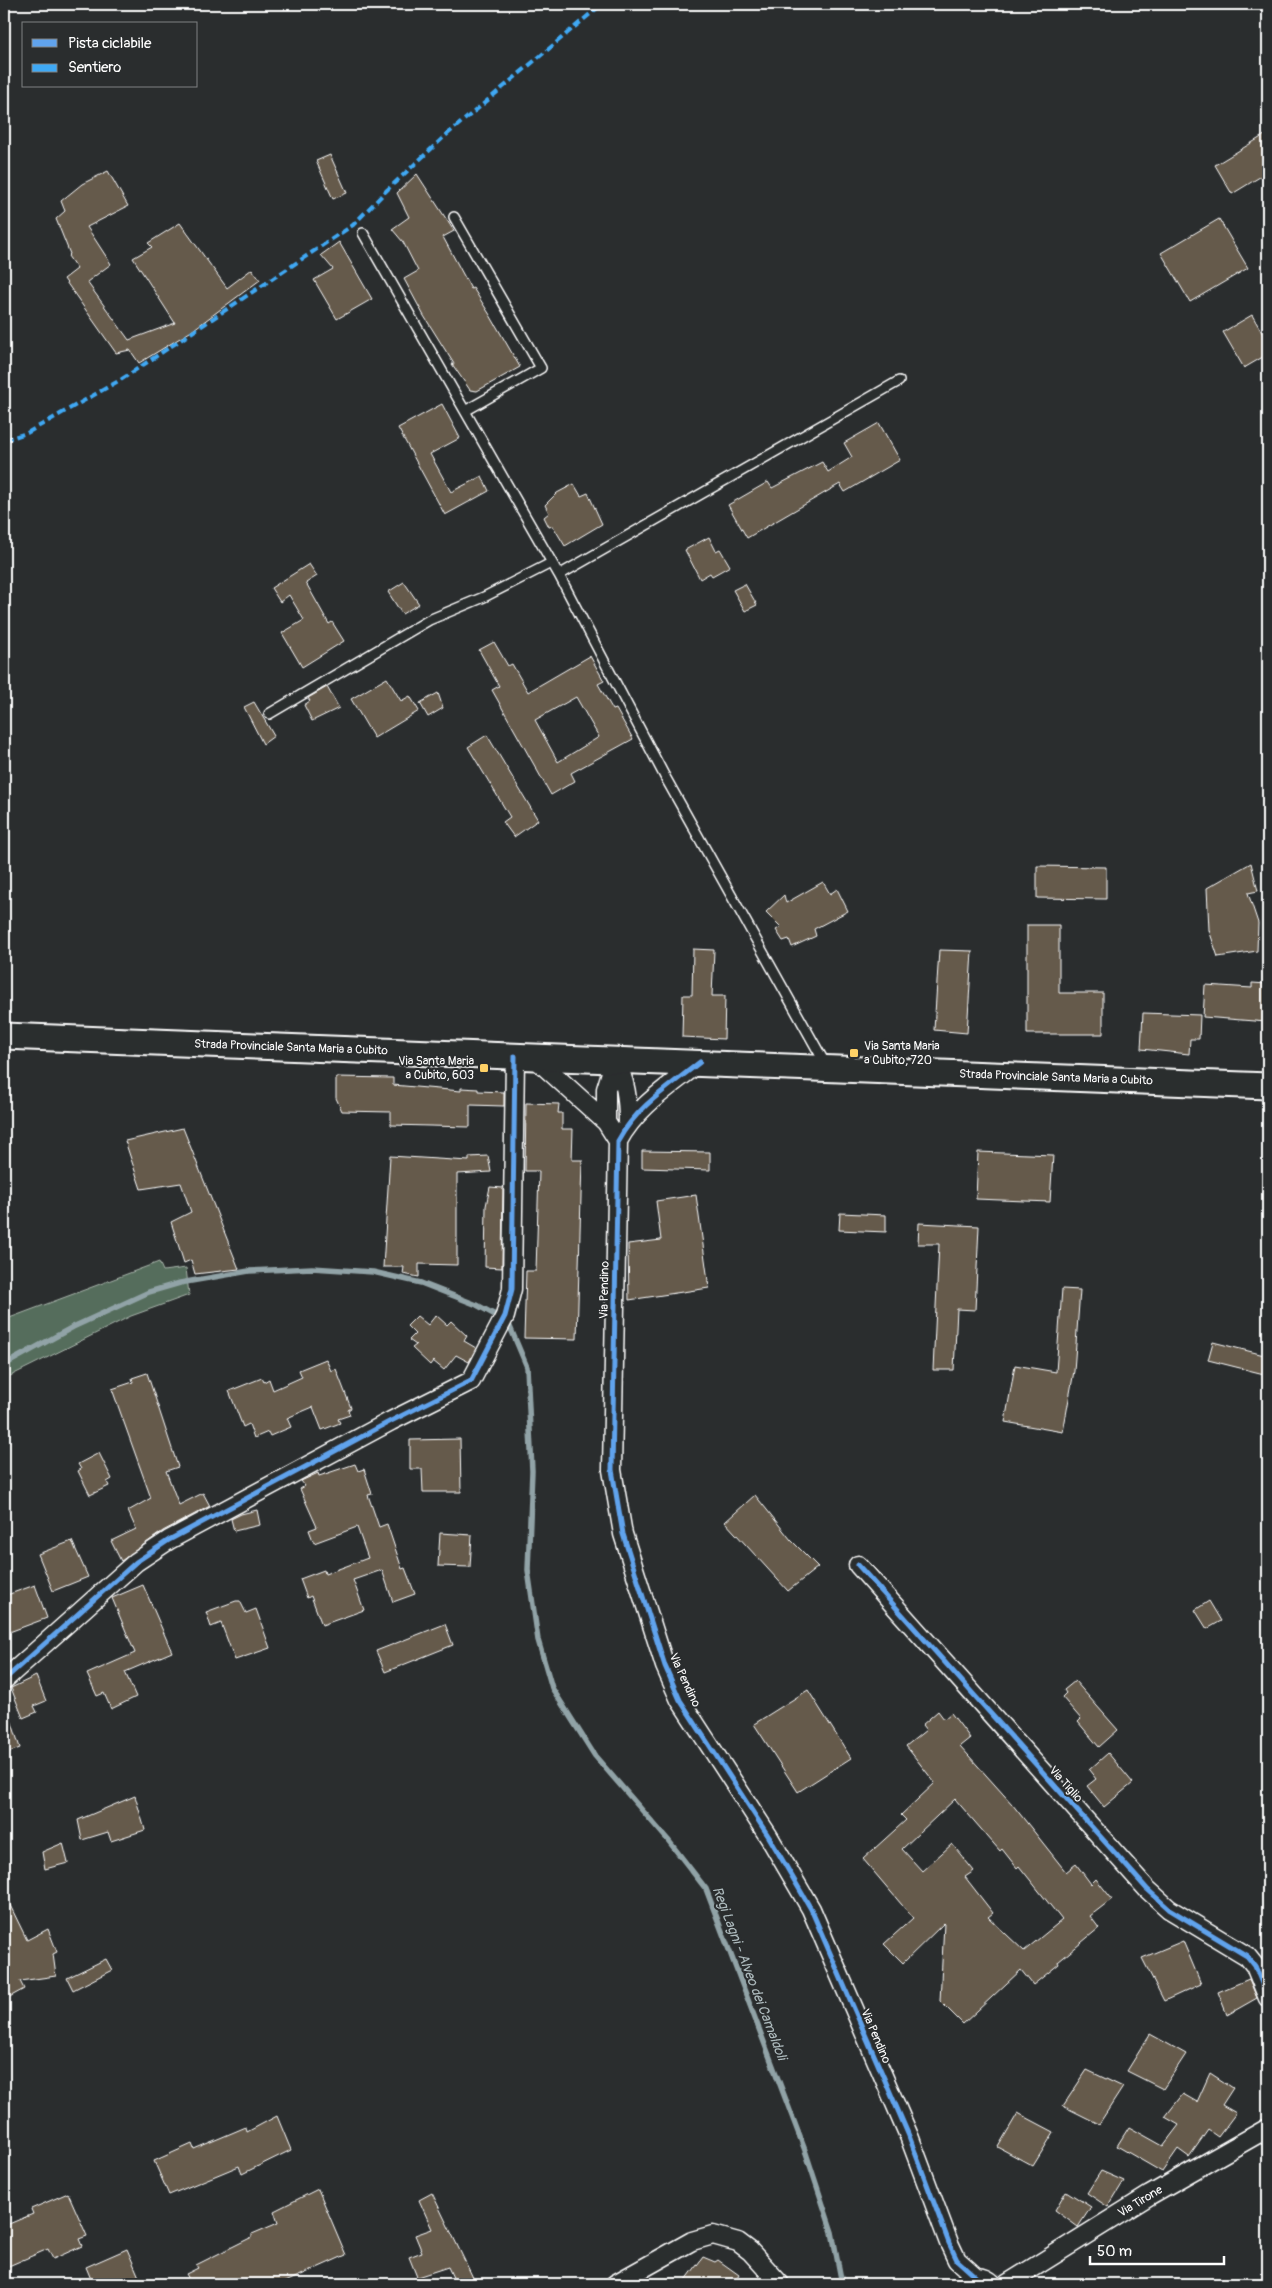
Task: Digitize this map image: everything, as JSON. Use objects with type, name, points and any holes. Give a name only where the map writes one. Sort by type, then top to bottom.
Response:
[{"type":"main road","name":"Strada Provinciale Santa Maria a Cubito","points":[[4,1036],[828,1067],[1268,1086]]},
{"type":"street","points":[[524,1056],[606,1122],[618,1141]]},
{"type":"street","points":[[4,1680],[136,1562],[170,1540],[391,1420],[471,1381],[502,1322],[512,1289],[524,1056]]},
{"type":"street","points":[[606,1122],[606,1090],[616,1060]]},
{"type":"street","name":"Via Pendino","points":[[616,1060],[628,1093],[628,1123]]},
{"type":"street","name":"Via Pendino","points":[[700,1062],[628,1123],[618,1141],[612,1470],[623,1534],[665,1666],[680,1700],[769,1837],[811,1909],[908,2136],[966,2282]]},
{"type":"street","name":"Via Tiglio","points":[[858,1565],[1147,1889],[1169,1909],[1262,1963],[1268,1998]]},
{"type":"street","name":"Via Tirone","points":[[994,2284],[1010,2281],[1150,2195],[1268,2128]]},
{"type":"street","points":[[615,2284],[692,2241],[713,2235],[738,2242],[750,2251],[780,2284]]},
{"type":"street","points":[[966,2282],[983,2277],[994,2284]]},
{"type":"lane","points":[[454,217],[541,368],[465,411]]},
{"type":"lane","points":[[363,233],[559,575],[664,775],[828,1067]]},
{"type":"lane","points":[[559,575],[899,381]]},
{"type":"lane","points":[[269,714],[429,620],[484,597],[551,563]]},
{"type":"green space","points":[[159,1262],[163,1271],[186,1268],[189,1295],[131,1316],[4,1379],[4,1320]]},
{"type":"building","points":[[1268,133],[1268,172],[1232,194],[1215,165]]},
{"type":"building","points":[[330,155],[347,193],[333,199],[316,161]]},
{"type":"building","points":[[108,171],[128,206],[87,227],[111,264],[87,282],[129,340],[175,323],[133,258],[152,247],[148,243],[180,223],[227,288],[252,269],[260,280],[190,332],[139,363],[130,350],[116,353],[64,279],[77,269],[68,256],[70,254],[56,219],[65,211],[61,201],[82,184]]},
{"type":"building","points":[[417,174],[454,231],[443,237],[471,289],[473,288],[490,315],[520,367],[477,391],[470,390],[452,364],[454,364],[424,316],[404,279],[418,271],[403,242],[392,229],[409,217],[397,193]]},
{"type":"building","points":[[1219,219],[1248,268],[1190,302],[1161,253]]},
{"type":"building","points":[[339,242],[372,299],[337,319],[314,280],[333,269],[321,255]]},
{"type":"building","points":[[1252,315],[1268,343],[1268,354],[1244,368],[1223,332]]},
{"type":"building","points":[[442,404],[460,438],[430,454],[451,492],[482,476],[489,491],[445,515],[398,428]]},
{"type":"building","points":[[879,423],[900,460],[845,492],[840,484],[747,538],[728,505],[768,482],[772,488],[822,462],[828,472],[852,457],[844,443]]},
{"type":"building","points":[[574,484],[581,496],[588,493],[602,524],[565,546],[553,526],[549,527],[544,517],[549,513],[545,505],[557,493]]},
{"type":"building","points":[[709,537],[716,551],[720,549],[730,566],[712,576],[710,573],[700,579],[685,550]]},
{"type":"building","points":[[309,564],[317,576],[306,583],[329,624],[332,622],[344,641],[302,667],[282,633],[304,620],[289,595],[280,602],[271,588]]},
{"type":"building","points":[[404,582],[419,604],[402,614],[388,592]]},
{"type":"building","points":[[745,584],[757,605],[745,611],[733,590]]},
{"type":"building","points":[[494,642],[508,666],[512,664],[528,692],[590,656],[604,681],[598,684],[613,710],[616,709],[633,739],[571,773],[575,781],[551,795],[492,690],[499,686],[479,650]],"holes":[[[576,697],[599,737],[558,762],[535,720]]]},
{"type":"building","points":[[387,678],[401,701],[410,696],[419,711],[374,738],[351,699]]},
{"type":"building","points":[[327,687],[339,708],[312,721],[304,705],[310,701],[308,698]]},
{"type":"building","points":[[438,693],[443,708],[428,717],[420,703]]},
{"type":"building","points":[[254,702],[274,736],[263,744],[244,707]]},
{"type":"building","points":[[487,735],[538,820],[514,837],[503,822],[510,817],[468,747]]},
{"type":"building","points":[[1251,863],[1258,891],[1248,893],[1258,923],[1257,951],[1218,957],[1209,930],[1207,888]]},
{"type":"building","points":[[1037,866],[1106,867],[1106,899],[1037,898]]},
{"type":"building","points":[[823,882],[830,894],[837,889],[848,911],[814,929],[816,936],[792,947],[789,939],[783,941],[776,930],[781,927],[766,912],[784,895],[786,903]]},
{"type":"building","points":[[1027,925],[1059,925],[1059,993],[1103,993],[1103,1034],[1027,1034]]},
{"type":"building","points":[[693,949],[714,950],[712,996],[725,996],[724,1039],[682,1037],[683,995],[692,995]]},
{"type":"building","points":[[939,950],[972,951],[967,1033],[934,1030]]},
{"type":"building","points":[[1252,983],[1268,984],[1267,1022],[1203,1017],[1205,985],[1252,988]]},
{"type":"building","points":[[1143,1013],[1200,1015],[1199,1039],[1190,1039],[1189,1054],[1141,1049]]},
{"type":"building","points":[[336,1077],[393,1078],[393,1085],[461,1091],[461,1088],[504,1092],[504,1106],[470,1105],[470,1127],[391,1125],[391,1112],[342,1111],[336,1098]]},
{"type":"building","points":[[526,1103],[559,1104],[558,1113],[562,1113],[562,1129],[573,1129],[572,1160],[582,1160],[577,1339],[524,1338],[526,1271],[536,1271],[539,1171],[525,1171]]},
{"type":"building","points":[[183,1128],[239,1269],[195,1274],[191,1260],[184,1263],[171,1222],[191,1212],[181,1183],[141,1189],[125,1141]]},
{"type":"building","points":[[642,1151],[710,1152],[710,1170],[642,1168]]},
{"type":"building","points":[[978,1152],[1053,1155],[1050,1202],[976,1199]]},
{"type":"building","points":[[390,1156],[469,1161],[469,1157],[488,1156],[491,1172],[457,1174],[457,1265],[419,1264],[419,1277],[403,1274],[404,1267],[383,1267]]},
{"type":"building","points":[[490,1187],[503,1188],[502,1268],[485,1267],[486,1206]]},
{"type":"building","points":[[696,1195],[709,1288],[629,1300],[628,1244],[661,1240],[656,1201]]},
{"type":"building","points":[[840,1213],[886,1215],[886,1232],[839,1230]]},
{"type":"building","points":[[919,1223],[979,1226],[975,1310],[957,1309],[954,1370],[933,1370],[939,1244],[918,1244]]},
{"type":"building","points":[[1062,1289],[1080,1290],[1074,1371],[1063,1432],[1005,1422],[1015,1365],[1056,1372]]},
{"type":"building","points":[[436,1315],[447,1325],[451,1321],[467,1336],[464,1341],[476,1348],[469,1362],[456,1355],[444,1370],[433,1361],[430,1365],[412,1348],[416,1345],[409,1340],[415,1334],[407,1326],[417,1316],[428,1325]]},
{"type":"building","points":[[1213,1342],[1268,1356],[1268,1375],[1208,1360]]},
{"type":"building","points":[[326,1359],[331,1371],[336,1369],[351,1408],[348,1410],[350,1415],[338,1419],[340,1423],[322,1430],[313,1407],[287,1418],[291,1427],[270,1436],[268,1432],[254,1438],[249,1424],[243,1427],[229,1391],[262,1378],[264,1382],[269,1379],[273,1390],[302,1377],[299,1370]]},
{"type":"building","points":[[147,1373],[178,1467],[166,1471],[179,1505],[203,1493],[210,1506],[163,1531],[121,1561],[111,1541],[136,1529],[128,1511],[151,1498],[112,1389],[133,1382],[132,1378]]},
{"type":"building","points":[[460,1439],[461,1492],[423,1492],[422,1469],[410,1469],[410,1440]]},
{"type":"building","points":[[99,1453],[112,1479],[107,1482],[109,1486],[90,1495],[78,1471],[81,1469],[78,1464]]},
{"type":"building","points":[[355,1464],[358,1471],[364,1469],[372,1494],[368,1495],[379,1527],[387,1524],[402,1569],[405,1568],[415,1594],[393,1602],[382,1570],[353,1580],[364,1610],[322,1625],[311,1596],[307,1598],[300,1579],[324,1570],[325,1574],[368,1558],[357,1527],[314,1543],[309,1530],[317,1527],[300,1489],[305,1486],[301,1481],[318,1473],[319,1476]]},
{"type":"building","points":[[755,1495],[791,1540],[818,1567],[788,1591],[725,1522]]},
{"type":"building","points":[[257,1510],[260,1525],[234,1531],[231,1519]]},
{"type":"building","points":[[440,1533],[472,1535],[470,1567],[438,1566]]},
{"type":"building","points":[[72,1541],[88,1577],[53,1591],[38,1554]]},
{"type":"building","points":[[35,1585],[47,1618],[4,1634],[4,1596]]},
{"type":"building","points":[[143,1585],[172,1652],[125,1672],[136,1697],[111,1709],[104,1693],[97,1696],[87,1674],[135,1653],[112,1598]]},
{"type":"building","points":[[240,1601],[246,1613],[256,1609],[270,1648],[235,1660],[221,1623],[211,1627],[206,1612]]},
{"type":"building","points":[[1209,1601],[1221,1621],[1207,1629],[1195,1610]]},
{"type":"building","points":[[445,1624],[453,1645],[385,1672],[376,1651]]},
{"type":"building","points":[[36,1676],[46,1701],[34,1706],[37,1712],[23,1718],[11,1688]]},
{"type":"building","points":[[1075,1681],[1118,1730],[1099,1747],[1078,1722],[1081,1719],[1062,1697],[1066,1693],[1064,1690]]},
{"type":"building","points":[[808,1690],[851,1758],[798,1792],[754,1724]]},
{"type":"building","points":[[4,1707],[7,1707],[20,1748],[4,1754]]},
{"type":"building","points":[[938,1711],[944,1719],[951,1713],[970,1738],[960,1746],[1012,1804],[1066,1872],[1076,1864],[1091,1884],[1096,1879],[1112,1899],[1090,1916],[1099,1928],[1058,1962],[1059,1964],[1033,1985],[1021,1970],[963,2024],[940,2001],[944,1923],[903,1963],[884,1944],[913,1918],[863,1859],[906,1820],[901,1815],[935,1783],[906,1746],[926,1730],[922,1725]],"holes":[[[955,1799],[1000,1851],[1002,1849],[1017,1868],[1019,1866],[1062,1920],[1024,1951],[988,1917],[993,1913],[965,1877],[974,1871],[952,1844],[922,1871],[902,1849]]]},
{"type":"building","points":[[1108,1753],[1133,1783],[1104,1807],[1087,1786],[1096,1779],[1089,1770]]},
{"type":"building","points":[[135,1796],[145,1830],[111,1841],[108,1832],[82,1840],[78,1820]]},
{"type":"building","points":[[63,1843],[68,1863],[45,1869],[42,1852]]},
{"type":"building","points":[[4,1893],[27,1940],[48,1929],[57,1952],[53,1954],[56,1976],[20,1981],[24,1989],[4,2000]]},
{"type":"building","points":[[1183,1941],[1201,1984],[1164,2001],[1142,1958]]},
{"type":"building","points":[[106,1959],[112,1970],[73,1990],[67,1978]]},
{"type":"building","points":[[1249,1979],[1257,1998],[1227,2015],[1218,1992]]},
{"type":"building","points":[[1150,2034],[1186,2054],[1163,2089],[1127,2071]]},
{"type":"building","points":[[1087,2070],[1123,2087],[1099,2124],[1063,2106]]},
{"type":"building","points":[[1210,2073],[1233,2088],[1222,2105],[1236,2113],[1218,2137],[1208,2130],[1189,2157],[1178,2149],[1162,2172],[1117,2146],[1129,2127],[1163,2146],[1179,2125],[1165,2117],[1183,2094],[1197,2102]]},
{"type":"building","points":[[1018,2113],[1054,2132],[1033,2166],[998,2147]]},
{"type":"building","points":[[277,2116],[291,2150],[242,2174],[239,2166],[169,2195],[154,2161],[192,2144],[194,2149],[246,2127],[247,2132]]},
{"type":"building","points":[[1101,2171],[1124,2181],[1108,2207],[1087,2193]]},
{"type":"building","points":[[318,2189],[346,2255],[281,2284],[192,2284],[186,2274],[198,2268],[196,2265],[252,2237],[252,2234],[278,2223],[274,2211]]},
{"type":"building","points":[[1066,2191],[1091,2207],[1078,2227],[1055,2210]]},
{"type":"building","points":[[68,2193],[87,2236],[79,2239],[82,2246],[53,2259],[48,2249],[4,2268],[4,2226],[33,2214],[31,2209]]},
{"type":"building","points":[[432,2193],[476,2284],[456,2284],[448,2267],[417,2277],[409,2257],[422,2252],[415,2235],[432,2229],[419,2200]]},
{"type":"building","points":[[127,2249],[142,2284],[93,2284],[86,2267]]},
{"type":"building","points":[[703,2257],[715,2262],[718,2260],[739,2275],[734,2284],[683,2284]]},
{"type":"waterway","name":"Regi Lagni - Alveo dei Camaldoli","points":[[4,1365],[73,1327],[149,1292],[180,1283],[249,1271],[312,1268],[373,1272],[421,1283],[477,1305],[508,1322],[527,1367],[532,1471],[528,1570],[538,1640],[552,1688],[595,1756],[668,1840],[706,1889],[806,2153],[832,2232],[842,2284]]},
{"type":"marked path","points":[[4,440],[27,433],[122,379],[353,225],[387,190],[444,137],[602,4]]},
{"type":"cycle path","points":[[4,1680],[136,1562],[169,1540],[391,1421],[471,1381],[505,1316],[512,1289],[515,1056]]},
{"type":"cycle path","points":[[700,1062],[644,1107],[625,1129],[618,1141],[612,1470],[623,1534],[665,1666],[680,1700],[769,1837],[811,1909],[909,2136],[949,2243],[957,2260],[976,2277]]},
{"type":"cycle path","points":[[858,1565],[1147,1889],[1169,1909],[1247,1956],[1255,1966],[1268,1998]]},
{"type":"place","name":"Via Santa Maria a Cubito, 720","points":[[854,1053]]},
{"type":"place","name":"Via Santa Maria a Cubito, 603","points":[[484,1068]]}]
